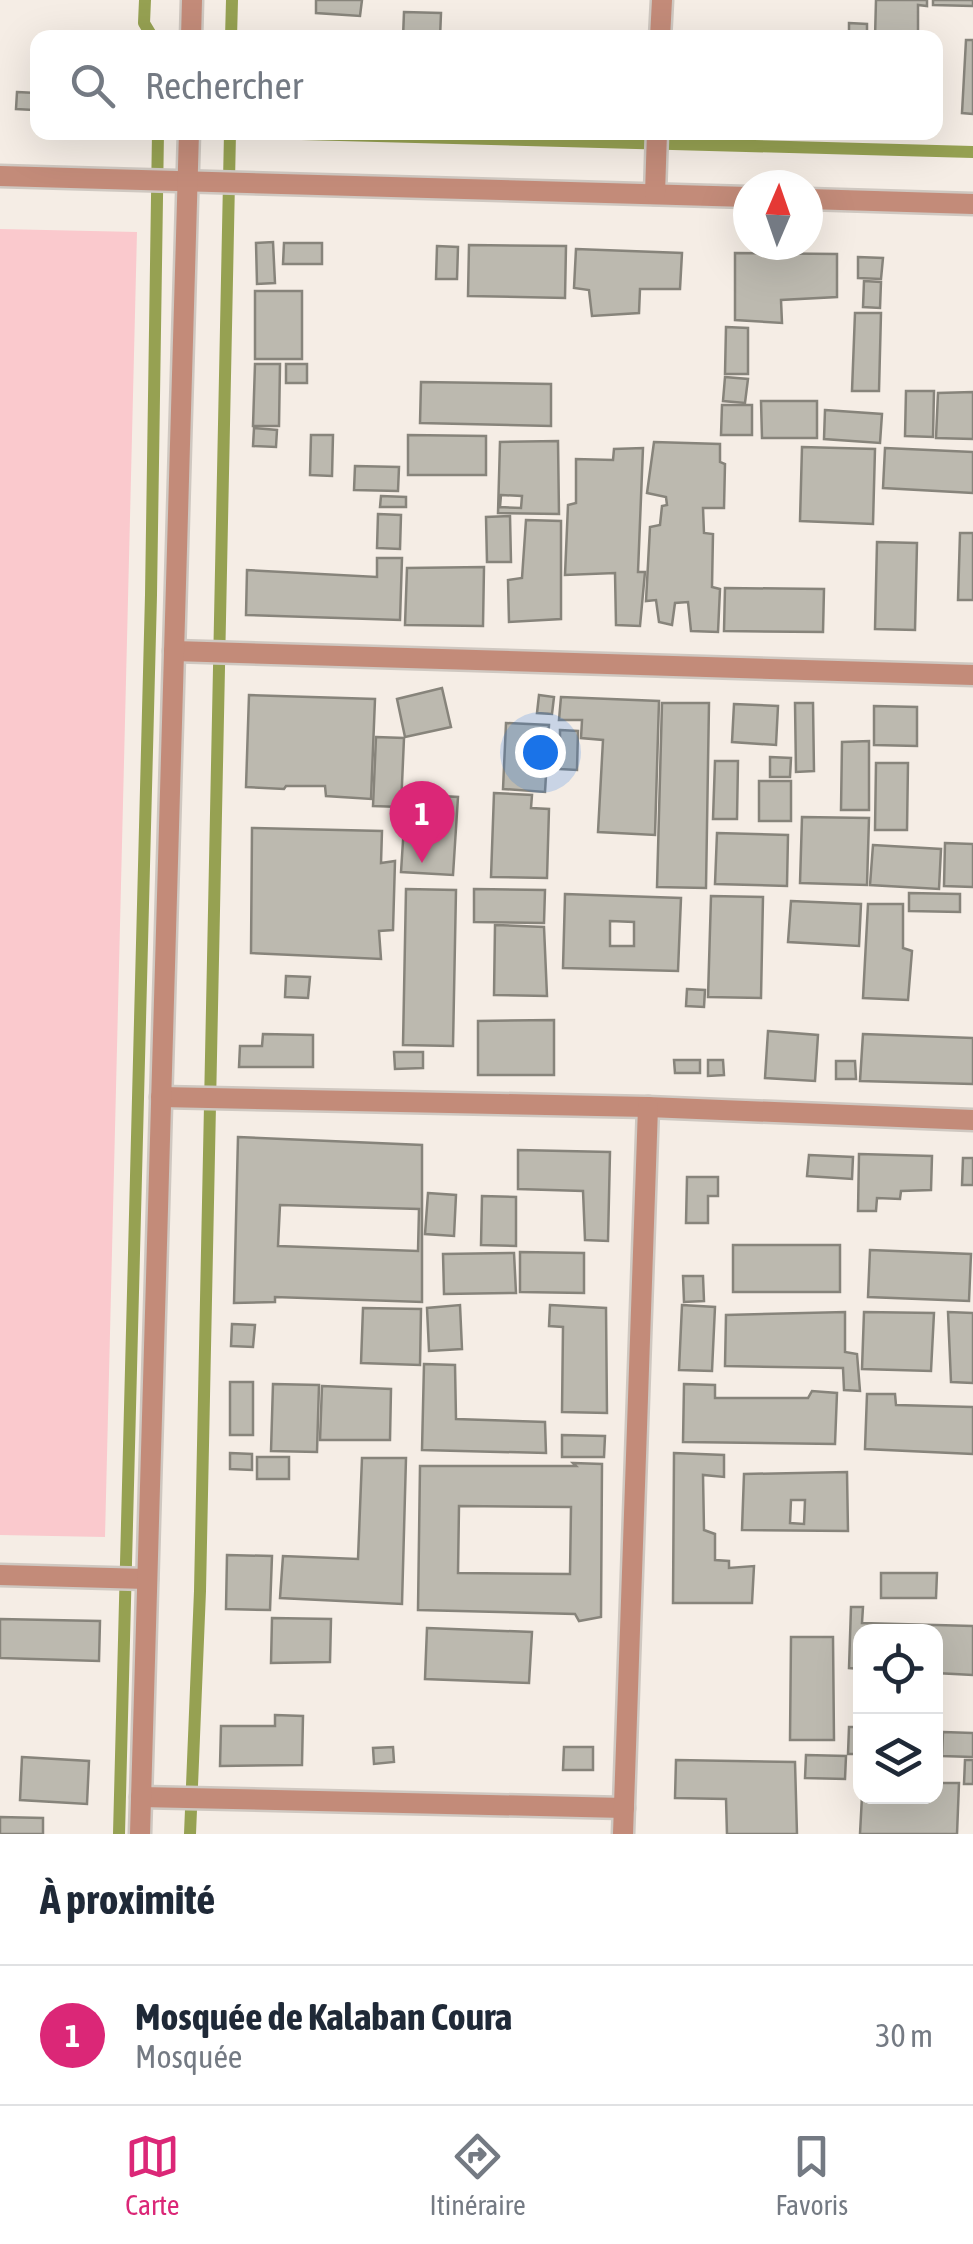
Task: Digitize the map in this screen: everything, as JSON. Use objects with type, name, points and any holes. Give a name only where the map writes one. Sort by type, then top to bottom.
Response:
[{"type":"street","points":[[191,30],[192,0]]},
{"type":"street","points":[[660,30],[662,0]]},
{"type":"street","points":[[140,1834],[189,140]]},
{"type":"street","points":[[655,194],[657,140]]},
{"type":"street","points":[[0,176],[733,197]]},
{"type":"street","points":[[823,199],[973,204]]},
{"type":"street","points":[[174,652],[973,675]]},
{"type":"street","points":[[162,1097],[648,1107],[973,1120]]},
{"type":"street","points":[[623,1834],[648,1107]]},
{"type":"street","points":[[0,1575],[148,1579]]},
{"type":"street","points":[[141,1797],[624,1808]]},
{"type":"shaded area","points":[[0,229],[137,232],[105,1537],[0,1535]]},
{"type":"building","points":[[316,0],[362,0],[360,16],[316,13]]},
{"type":"building","points":[[876,0],[927,0],[927,6],[918,5],[918,30],[875,30]]},
{"type":"building","points":[[933,0],[973,0],[973,6],[933,5]]},
{"type":"building","points":[[404,12],[441,13],[440,30],[403,30]]},
{"type":"building","points":[[849,23],[867,24],[867,30],[849,30]]},
{"type":"building","points":[[966,40],[973,40],[973,114],[962,113]]},
{"type":"building","points":[[17,92],[30,93],[30,110],[16,109]]},
{"type":"building","points":[[273,242],[275,283],[257,284],[256,243]]},
{"type":"building","points":[[284,243],[322,243],[322,264],[283,264]]},
{"type":"building","points":[[469,245],[566,246],[565,298],[468,296]]},
{"type":"building","points":[[437,246],[458,247],[457,279],[436,279]]},
{"type":"building","points":[[576,249],[682,253],[680,289],[640,289],[639,313],[592,316],[589,290],[574,288]]},
{"type":"building","points":[[823,254],[837,254],[837,297],[781,300],[782,323],[735,320],[735,260],[823,260]]},
{"type":"building","points":[[858,257],[883,258],[881,279],[858,278]]},
{"type":"building","points":[[864,281],[881,282],[880,308],[863,307]]},
{"type":"building","points":[[255,291],[302,291],[302,359],[255,359]]},
{"type":"building","points":[[855,313],[881,313],[879,391],[852,391]]},
{"type":"building","points":[[726,327],[748,328],[748,374],[725,374]]},
{"type":"building","points":[[255,364],[280,364],[279,426],[253,426]]},
{"type":"building","points":[[286,364],[307,364],[307,383],[286,383]]},
{"type":"building","points":[[725,377],[748,379],[745,403],[723,401]]},
{"type":"building","points":[[421,382],[551,384],[551,426],[420,423]]},
{"type":"building","points":[[906,391],[934,391],[933,437],[905,436]]},
{"type":"building","points":[[973,392],[973,439],[936,438],[938,393]]},
{"type":"building","points":[[761,401],[817,401],[817,438],[762,438]]},
{"type":"building","points":[[722,405],[752,405],[752,435],[721,435]]},
{"type":"building","points":[[825,410],[882,414],[880,443],[824,439]]},
{"type":"building","points":[[254,428],[277,430],[276,447],[253,446]]},
{"type":"building","points":[[311,435],[333,435],[332,476],[310,475]]},
{"type":"building","points":[[408,435],[486,436],[486,475],[408,475]]},
{"type":"building","points":[[558,441],[559,514],[498,513],[500,442]],"holes":[[[501,495],[522,496],[521,508],[500,507]]]},
{"type":"building","points":[[654,442],[720,444],[720,462],[725,464],[724,508],[703,508],[704,533],[713,534],[712,587],[720,589],[718,632],[691,631],[688,602],[675,603],[672,625],[659,622],[656,600],[646,601],[650,527],[660,525],[662,506],[667,505],[666,497],[647,493]]},
{"type":"building","points":[[802,447],[875,449],[873,524],[800,521]]},
{"type":"building","points":[[643,448],[638,572],[645,572],[640,626],[616,625],[615,573],[565,575],[568,505],[576,503],[576,459],[613,460],[614,449]]},
{"type":"building","points":[[885,448],[973,452],[973,493],[883,488]]},
{"type":"building","points":[[355,466],[399,467],[398,491],[354,490]]},
{"type":"building","points":[[381,496],[406,497],[406,507],[380,507]]},
{"type":"building","points":[[378,514],[401,515],[400,549],[377,548]]},
{"type":"building","points":[[510,516],[511,562],[487,562],[486,517]]},
{"type":"building","points":[[526,520],[561,521],[561,619],[509,622],[508,580],[522,578]]},
{"type":"building","points":[[960,533],[973,533],[973,600],[958,600]]},
{"type":"building","points":[[877,542],[917,543],[915,630],[875,629]]},
{"type":"building","points":[[377,558],[402,558],[400,620],[246,615],[247,570],[377,577]]},
{"type":"building","points":[[484,567],[483,626],[405,625],[407,568]]},
{"type":"building","points":[[725,588],[824,589],[823,632],[724,631]]},
{"type":"building","points":[[442,688],[451,727],[405,737],[397,699]]},
{"type":"building","points":[[249,695],[375,699],[371,799],[326,796],[325,786],[246,787]]},
{"type":"building","points":[[539,695],[554,697],[552,714],[537,713]]},
{"type":"building","points":[[561,697],[659,701],[655,835],[598,832],[603,740],[581,738],[582,720],[559,720]]},
{"type":"building","points":[[662,703],[709,703],[706,888],[657,887]]},
{"type":"building","points":[[795,703],[813,703],[814,771],[796,772]]},
{"type":"building","points":[[734,704],[778,706],[776,745],[732,742]]},
{"type":"building","points":[[874,706],[917,707],[917,746],[874,745]]},
{"type":"building","points":[[506,723],[549,725],[545,792],[503,789]]},
{"type":"building","points":[[560,730],[578,731],[577,770],[560,769]]},
{"type":"building","points":[[376,737],[404,738],[401,807],[373,806]]},
{"type":"building","points":[[869,741],[869,810],[841,810],[842,742]]},
{"type":"building","points":[[770,757],[791,758],[790,777],[770,777]]},
{"type":"building","points":[[715,761],[738,761],[737,819],[713,819]]},
{"type":"building","points":[[876,763],[908,763],[907,830],[875,830]]},
{"type":"building","points":[[759,781],[791,781],[791,821],[759,821]]},
{"type":"building","points":[[494,793],[532,795],[531,808],[549,809],[547,878],[491,877]]},
{"type":"building","points":[[406,794],[458,797],[453,875],[401,872]]},
{"type":"building","points":[[802,817],[869,818],[867,885],[800,883]]},
{"type":"building","points":[[252,828],[382,831],[381,863],[395,861],[393,930],[379,931],[381,959],[251,953]]},
{"type":"building","points":[[717,833],[788,835],[787,886],[715,884]]},
{"type":"building","points":[[945,843],[973,844],[973,887],[944,886]]},
{"type":"building","points":[[873,845],[941,849],[939,889],[870,885]]},
{"type":"building","points":[[406,889],[456,890],[453,1046],[403,1045]]},
{"type":"building","points":[[474,889],[545,890],[544,923],[474,922]]},
{"type":"building","points":[[909,893],[960,894],[960,912],[909,911]]},
{"type":"building","points":[[565,894],[681,898],[678,971],[563,968]],"holes":[[[610,921],[634,922],[634,946],[610,946]]]},
{"type":"building","points":[[711,896],[763,897],[761,998],[708,997]]},
{"type":"building","points":[[791,901],[861,904],[859,946],[788,942]]},
{"type":"building","points":[[868,904],[903,904],[903,948],[912,951],[908,1000],[863,998]]},
{"type":"building","points":[[495,925],[544,927],[547,996],[494,995]]},
{"type":"building","points":[[286,976],[310,977],[308,998],[285,997]]},
{"type":"building","points":[[687,989],[705,990],[704,1007],[686,1006]]},
{"type":"building","points":[[554,1020],[554,1075],[478,1075],[478,1021]]},
{"type":"building","points":[[768,1031],[818,1035],[815,1081],[765,1078]]},
{"type":"building","points":[[263,1034],[313,1035],[313,1067],[239,1067],[240,1046],[262,1046]]},
{"type":"building","points":[[863,1034],[973,1038],[973,1084],[860,1081]]},
{"type":"building","points":[[394,1052],[423,1052],[423,1068],[395,1069]]},
{"type":"building","points":[[674,1060],[700,1060],[700,1073],[675,1073]]},
{"type":"building","points":[[708,1060],[723,1060],[724,1075],[708,1076]]},
{"type":"building","points":[[836,1061],[855,1061],[856,1079],[836,1079]]},
{"type":"building","points":[[238,1137],[422,1145],[422,1302],[275,1297],[275,1302],[234,1303]],"holes":[[[280,1205],[419,1209],[418,1251],[278,1246]]]},
{"type":"building","points":[[518,1150],[610,1152],[608,1241],[585,1240],[583,1191],[518,1189]]},
{"type":"building","points":[[859,1154],[932,1156],[931,1190],[901,1191],[900,1199],[877,1198],[876,1211],[858,1211]]},
{"type":"building","points":[[809,1155],[853,1157],[852,1179],[807,1176]]},
{"type":"building","points":[[963,1158],[973,1158],[973,1185],[962,1185]]},
{"type":"building","points":[[687,1177],[718,1177],[718,1196],[708,1196],[708,1223],[686,1223]]},
{"type":"building","points":[[428,1193],[456,1195],[454,1236],[425,1234]]},
{"type":"building","points":[[482,1196],[516,1197],[516,1246],[481,1245]]},
{"type":"building","points":[[733,1245],[840,1245],[840,1292],[733,1292]]},
{"type":"building","points":[[870,1250],[971,1254],[969,1301],[868,1297]]},
{"type":"building","points":[[520,1252],[584,1253],[584,1293],[520,1292]]},
{"type":"building","points":[[514,1253],[516,1293],[444,1294],[443,1254]]},
{"type":"building","points":[[683,1276],[703,1276],[704,1301],[684,1302]]},
{"type":"building","points":[[460,1305],[462,1349],[429,1351],[427,1308]]},
{"type":"building","points":[[550,1305],[606,1308],[607,1413],[562,1412],[563,1327],[549,1326]]},
{"type":"building","points":[[682,1305],[715,1307],[712,1371],[679,1370]]},
{"type":"building","points":[[363,1308],[421,1309],[420,1365],[361,1363]]},
{"type":"building","points":[[845,1312],[845,1352],[857,1354],[860,1391],[844,1390],[843,1368],[725,1366],[726,1315]]},
{"type":"building","points":[[864,1312],[934,1313],[931,1371],[862,1369]]},
{"type":"building","points":[[948,1312],[973,1313],[973,1383],[951,1382]]},
{"type":"building","points":[[232,1324],[255,1325],[253,1347],[231,1346]]},
{"type":"building","points":[[424,1364],[455,1365],[456,1419],[545,1422],[546,1453],[422,1450]]},
{"type":"building","points":[[230,1382],[253,1382],[253,1435],[230,1435]]},
{"type":"building","points":[[273,1384],[319,1385],[317,1452],[271,1451]]},
{"type":"building","points":[[684,1384],[715,1385],[715,1398],[808,1398],[812,1391],[837,1393],[835,1444],[683,1442]]},
{"type":"building","points":[[322,1386],[391,1389],[390,1440],[320,1440]]},
{"type":"building","points":[[867,1394],[895,1394],[896,1405],[973,1407],[973,1454],[865,1449]]},
{"type":"building","points":[[562,1435],[605,1436],[604,1457],[562,1457]]},
{"type":"building","points":[[230,1453],[252,1454],[252,1470],[230,1469]]},
{"type":"building","points":[[674,1453],[724,1455],[724,1477],[703,1475],[704,1530],[715,1534],[715,1560],[729,1561],[729,1568],[754,1566],[752,1603],[673,1603]]},
{"type":"building","points":[[257,1457],[289,1457],[289,1479],[257,1479]]},
{"type":"building","points":[[362,1458],[406,1458],[402,1604],[280,1598],[283,1556],[358,1559]]},
{"type":"building","points":[[573,1463],[602,1464],[601,1617],[579,1621],[575,1614],[418,1610],[420,1466],[576,1466]],"holes":[[[459,1506],[571,1507],[570,1574],[458,1573]]]},
{"type":"building","points":[[847,1472],[848,1531],[742,1530],[744,1474]],"holes":[[[791,1500],[805,1500],[804,1524],[790,1523]]]},
{"type":"building","points":[[227,1555],[272,1556],[270,1610],[226,1609]]},
{"type":"building","points":[[881,1573],[937,1573],[936,1598],[881,1598]]},
{"type":"building","points":[[851,1607],[863,1607],[862,1623],[899,1624],[853,1624],[853,1668],[849,1668]]},
{"type":"building","points":[[272,1618],[331,1619],[330,1662],[271,1663]]},
{"type":"building","points":[[0,1619],[100,1621],[99,1661],[0,1658]]},
{"type":"building","points":[[943,1625],[973,1626],[973,1675],[943,1673]]},
{"type":"building","points":[[427,1628],[532,1632],[529,1683],[425,1679]]},
{"type":"building","points":[[791,1637],[833,1637],[834,1740],[790,1740]]},
{"type":"building","points":[[275,1715],[303,1716],[302,1765],[220,1766],[221,1726],[275,1726]]},
{"type":"building","points":[[849,1727],[853,1727],[853,1754],[848,1754]]},
{"type":"building","points":[[943,1732],[973,1733],[973,1757],[943,1756]]},
{"type":"building","points":[[393,1747],[394,1762],[374,1764],[373,1748]]},
{"type":"building","points":[[564,1747],[593,1747],[593,1770],[563,1770]]},
{"type":"building","points":[[806,1755],[846,1756],[845,1779],[805,1778]]},
{"type":"building","points":[[22,1757],[89,1761],[87,1804],[20,1800]]},
{"type":"building","points":[[676,1760],[795,1762],[797,1834],[727,1834],[726,1799],[675,1798]]},
{"type":"building","points":[[965,1760],[973,1760],[973,1784],[964,1784]]},
{"type":"building","points":[[943,1783],[959,1783],[957,1834],[860,1834],[862,1804],[943,1804]]},
{"type":"building","points":[[0,1817],[43,1818],[43,1834],[0,1834]]},
{"type":"waterway","points":[[145,0],[144,23],[148,30]]},
{"type":"waterway","points":[[231,30],[232,0]]},
{"type":"waterway","points":[[119,1834],[151,595],[158,140]]},
{"type":"waterway","points":[[190,1834],[200,1591],[230,140]]},
{"type":"waterway","points":[[527,140],[973,152]]},
{"type":"place","name":"Mosquée de Kalaban Coura","points":[[422,863]]}]
